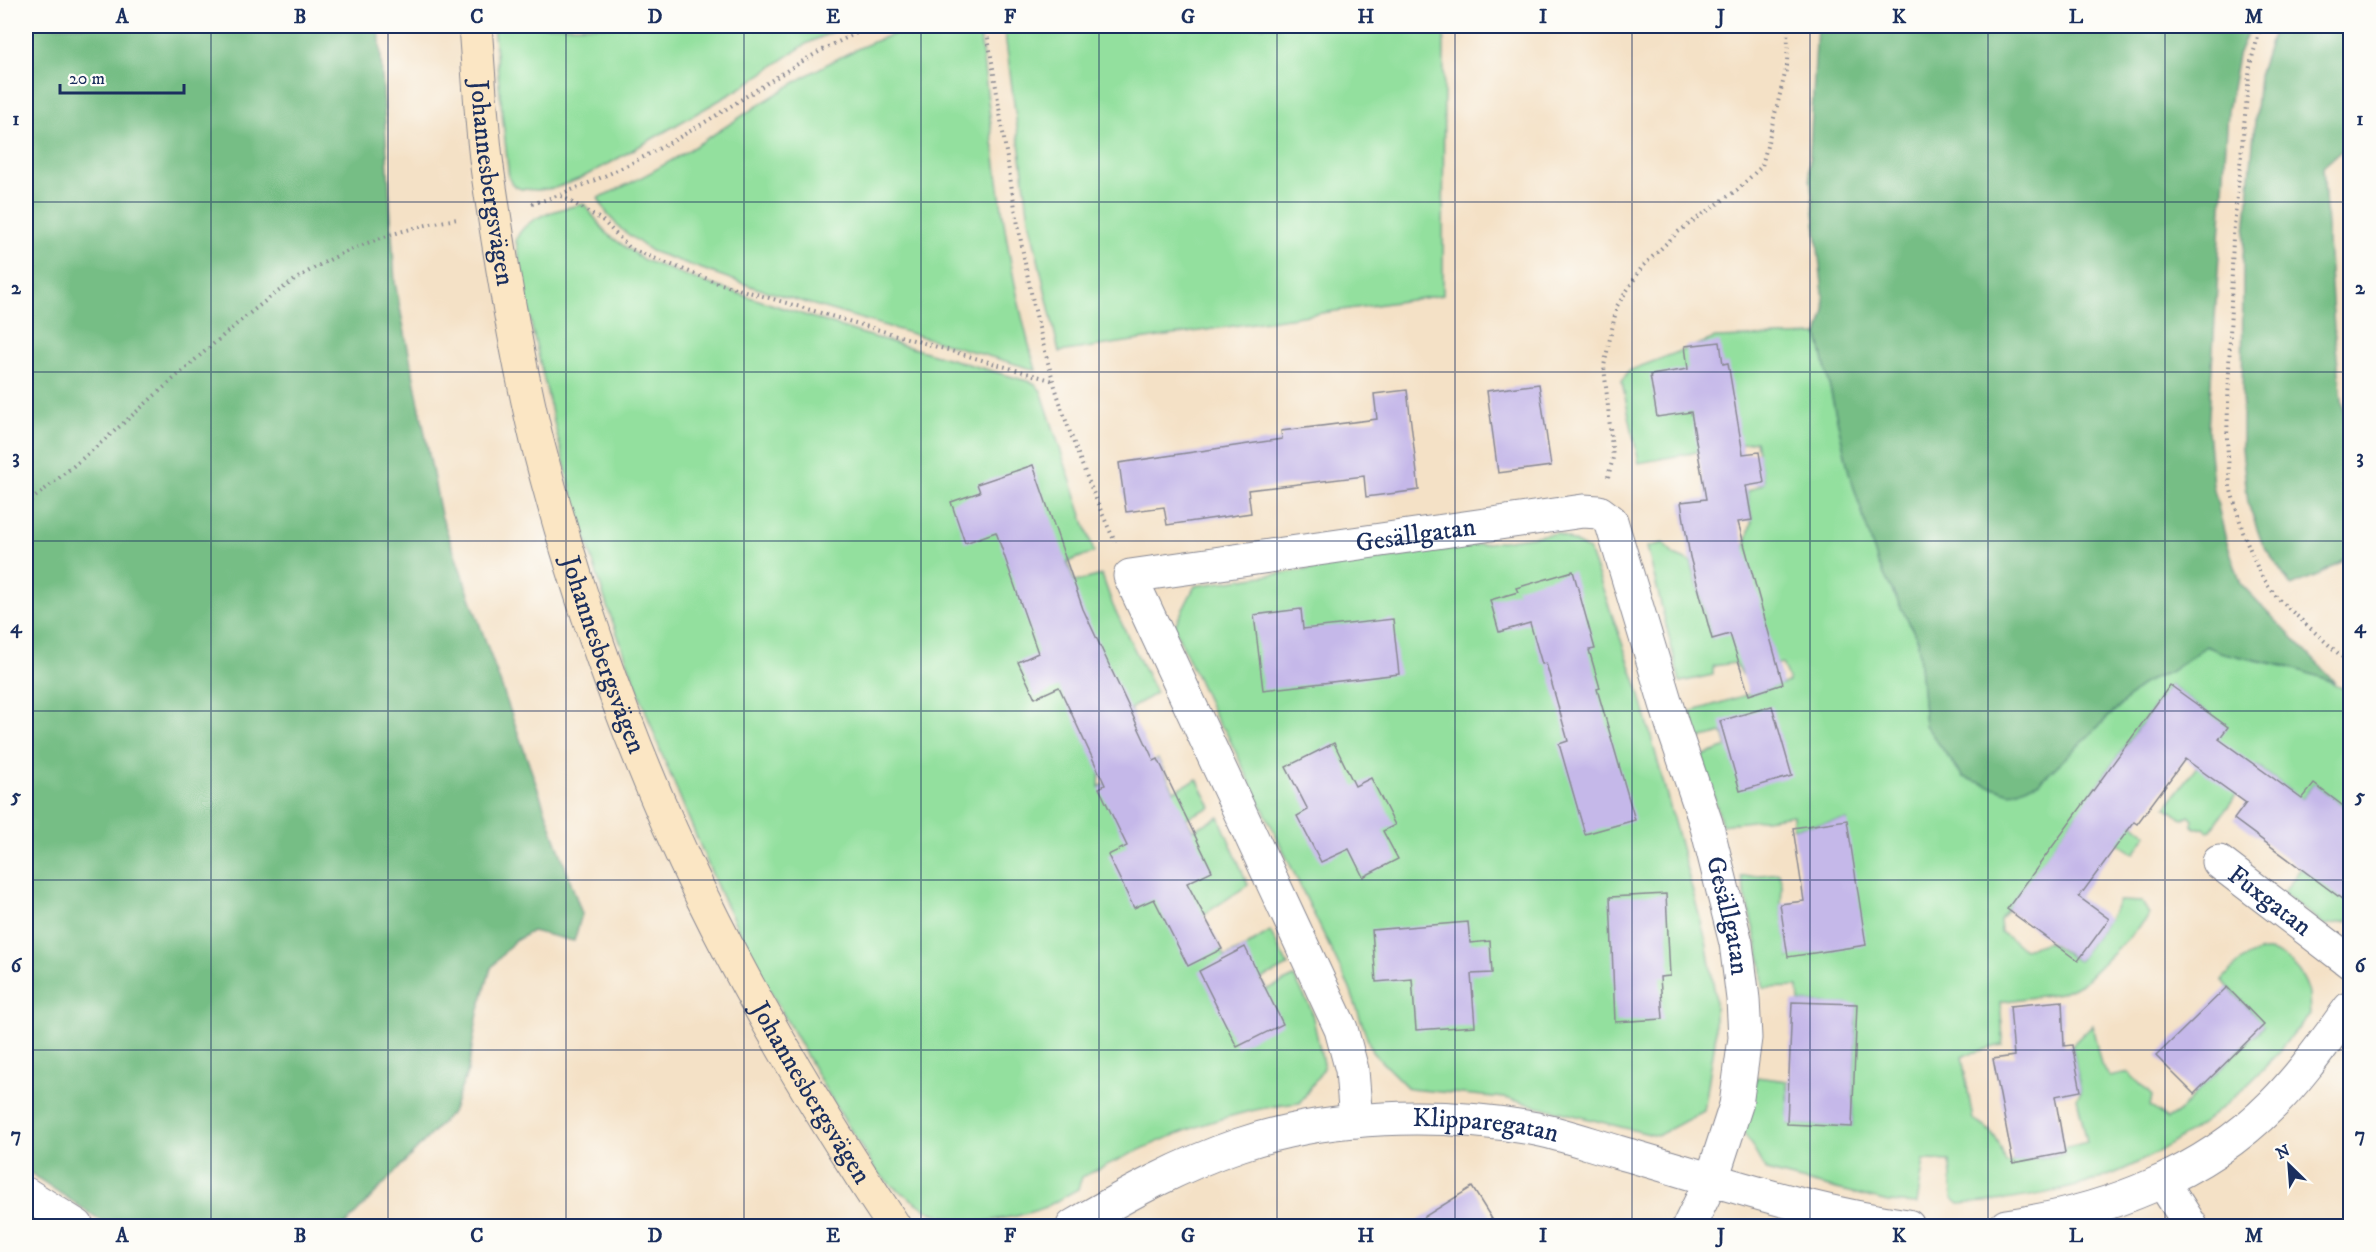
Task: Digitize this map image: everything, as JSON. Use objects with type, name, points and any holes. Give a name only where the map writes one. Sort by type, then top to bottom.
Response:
[{"type":"street","name":"Johannesbergsvägen","points":[[475,26],[488,172],[512,316],[537,439],[569,558],[601,656],[645,771],[701,896],[749,989],[845,1153],[894,1227]]},
{"type":"street","name":"Gesällgatan","points":[[1130,576],[1583,511],[1599,512],[1611,521],[1672,724],[1706,822],[1736,943],[1743,999],[1745,1038],[1736,1105],[1712,1179],[1689,1227]]},
{"type":"street","points":[[1130,576],[1341,1029],[1352,1070],[1356,1121]]},
{"type":"street","name":"Fuxgatan","points":[[2219,862],[2350,962]]},
{"type":"street","points":[[2006,1227],[2050,1220],[2103,1206],[2163,1182],[2201,1160],[2243,1131],[2272,1105],[2300,1074],[2350,1008]]},
{"type":"street","name":"Klipparegatan","points":[[1072,1227],[1125,1195],[1176,1170],[1241,1144],[1300,1129],[1356,1121],[1471,1120],[1532,1128],[1814,1207],[1879,1223],[1908,1227]]},
{"type":"street","points":[[2163,1182],[2191,1227]]},
{"type":"street","points":[[26,1194],[77,1227]]},
{"type":"path","points":[[26,504],[242,319],[292,282],[334,257],[418,226],[524,207],[560,195],[632,162],[701,125],[790,66],[873,26]]},
{"type":"path","points":[[986,26],[1021,242],[1036,313],[1054,381],[1086,476],[1130,576]]},
{"type":"path","points":[[1599,512],[1614,458],[1604,366],[1617,306],[1642,267],[1678,232],[1737,190],[1762,166],[1787,66],[1788,26]]},
{"type":"path","points":[[2261,26],[2250,65],[2233,236],[2227,439],[2230,487],[2243,532],[2260,574],[2278,599],[2350,664]]},
{"type":"path","points":[[560,195],[602,220],[632,249],[718,283],[1054,381]]},
{"type":"green space","points":[[26,26],[379,26],[395,283],[441,515],[582,914],[574,941],[532,931],[513,942],[491,968],[478,1013],[468,1070],[452,1112],[344,1226],[109,1226],[26,1170]]},
{"type":"green space","points":[[493,26],[845,26],[806,44],[739,89],[610,163],[555,188],[538,190],[521,189],[512,185],[509,178]]},
{"type":"green space","points":[[919,26],[978,26],[979,28],[1007,243],[1036,370],[756,288],[651,251],[621,229],[608,215],[598,198],[679,156],[835,60],[876,41]]},
{"type":"green space","points":[[1004,26],[1444,26],[1443,295],[1059,352],[1029,219]]},
{"type":"green space","points":[[1817,26],[2250,26],[2238,55],[2228,111],[2208,430],[2213,485],[2226,540],[2241,584],[2335,682],[2286,666],[2223,653],[2206,646],[2171,671],[2144,683],[2040,782],[2010,793],[1963,777],[1925,725],[1918,640],[1878,563],[1849,472],[1818,335],[1825,311],[1809,168]]},
{"type":"green space","points":[[2275,26],[2350,26],[2350,143],[2323,167],[2334,329],[2349,461],[2346,501],[2350,507],[2350,555],[2322,573],[2291,586],[2262,543],[2248,503],[2242,448],[2243,256],[2259,76]]},
{"type":"green space","points":[[584,204],[607,234],[644,260],[703,282],[860,333],[1034,383],[1041,391],[1094,552],[1067,562],[1075,582],[1102,575],[1113,606],[1156,693],[1130,709],[1132,714],[1100,765],[1099,787],[1158,759],[1174,791],[1197,779],[1211,807],[1186,818],[1193,830],[1219,817],[1248,885],[1203,915],[1225,957],[1270,931],[1288,966],[1261,979],[1266,990],[1294,977],[1311,1009],[1324,1068],[1300,1103],[1243,1113],[1161,1140],[1082,1177],[1078,1189],[1044,1208],[1017,1216],[982,1222],[958,1220],[930,1212],[891,1185],[876,1171],[826,1090],[764,980],[720,893],[661,752],[608,609],[574,501],[532,328],[516,240],[521,231],[535,219],[545,214]]},
{"type":"green space","points":[[1818,335],[1849,472],[1878,563],[1918,640],[1925,725],[2040,782],[2144,683],[2171,671],[2206,646],[2317,676],[2350,694],[2350,811],[2314,784],[2302,799],[2257,766],[2211,830],[2207,831],[2204,828],[2197,829],[2192,825],[2193,819],[2189,815],[2182,819],[2166,807],[2227,727],[2170,685],[2092,792],[2147,834],[2134,854],[2076,815],[2000,920],[2001,932],[2024,949],[2049,942],[2078,961],[2109,919],[2119,901],[2142,902],[2149,914],[2146,920],[2084,982],[2060,993],[2000,1002],[2002,1045],[1962,1057],[1973,1120],[1995,1137],[2006,1163],[2065,1154],[2064,1148],[2087,1142],[2077,1098],[2081,1091],[2072,1045],[2092,1025],[2101,1065],[2110,1077],[2129,1073],[2152,1096],[2150,1106],[2167,1119],[2182,1109],[2194,1094],[2264,1026],[2222,980],[2237,965],[2249,956],[2262,951],[2276,953],[2293,965],[2308,990],[2310,1014],[2266,1066],[2237,1095],[2205,1121],[2153,1155],[2094,1181],[2026,1197],[1959,1204],[1952,1198],[1950,1161],[1924,1160],[1917,1204],[1888,1202],[1766,1171],[1741,1127],[1757,1077],[1787,1081],[1788,1124],[1852,1126],[1857,1005],[1799,1002],[1798,987],[1763,988],[1761,960],[1741,877],[1779,873],[1782,885],[1781,907],[1789,957],[1847,820],[1793,828],[1793,815],[1722,825],[1702,756],[1727,747],[1723,733],[1698,739],[1690,712],[1789,682],[1782,663],[1743,675],[1735,663],[1713,666],[1713,675],[1680,682],[1647,547],[1663,543],[1674,555],[1691,562],[1712,638],[1745,547],[1752,520],[1747,492],[1764,483],[1756,441],[1639,463],[1622,382],[1628,371],[1715,338]]},
{"type":"green space","points":[[1557,533],[1589,550],[1638,688],[1706,941],[1715,994],[1715,1041],[1704,1111],[1657,1136],[1505,1098],[1409,1089],[1372,1052],[1350,989],[1225,730],[1219,725],[1174,627],[1195,586]]},
{"type":"green space","points":[[2301,868],[2340,897],[2350,883],[2350,921],[2325,925],[2283,893]]},
{"type":"building","points":[[1720,342],[1723,364],[1728,363],[1743,454],[1759,452],[1764,483],[1746,486],[1752,520],[1738,522],[1783,684],[1749,695],[1730,634],[1712,639],[1690,557],[1681,502],[1706,499],[1691,412],[1657,417],[1650,375],[1688,369],[1685,346]]},
{"type":"building","points":[[1539,384],[1551,466],[1498,473],[1487,391]]},
{"type":"building","points":[[1407,390],[1419,490],[1366,497],[1364,476],[1248,490],[1251,513],[1167,525],[1164,507],[1126,512],[1119,463],[1282,439],[1281,431],[1377,419],[1374,394]]},
{"type":"building","points":[[1033,465],[1083,609],[1154,761],[1158,759],[1212,871],[1187,883],[1222,949],[1188,966],[1154,899],[1134,908],[1108,855],[1127,846],[1099,788],[1105,785],[1059,687],[1035,698],[1018,662],[1038,653],[996,532],[965,543],[951,502],[980,492],[977,484]]},
{"type":"building","points":[[1573,571],[1595,649],[1589,650],[1600,688],[1597,689],[1635,820],[1585,834],[1559,744],[1568,741],[1546,663],[1542,664],[1530,623],[1499,632],[1490,600],[1518,592],[1516,588]]},
{"type":"building","points":[[1301,609],[1303,629],[1393,619],[1399,674],[1263,690],[1254,615]]},
{"type":"building","points":[[2170,685],[2228,727],[2219,739],[2302,799],[2314,784],[2350,811],[2350,905],[2234,819],[2246,803],[2185,759],[2137,824],[2134,822],[2079,897],[2109,919],[2078,961],[2007,909]]},
{"type":"building","points":[[1772,706],[1792,776],[1740,791],[1720,721]]},
{"type":"building","points":[[1334,743],[1355,786],[1371,778],[1395,825],[1383,831],[1398,859],[1363,877],[1349,849],[1321,862],[1297,816],[1308,810],[1286,767]]},
{"type":"building","points":[[1847,820],[1866,945],[1788,957],[1780,904],[1804,901],[1793,828]]},
{"type":"building","points":[[1666,894],[1670,976],[1660,977],[1663,1019],[1615,1022],[1610,897]]},
{"type":"building","points":[[1468,922],[1470,943],[1490,941],[1492,973],[1471,974],[1475,1026],[1416,1030],[1412,979],[1376,982],[1372,930]]},
{"type":"building","points":[[1245,947],[1283,1024],[1237,1047],[1199,971]]},
{"type":"building","points":[[2227,987],[2264,1025],[2194,1094],[2156,1056]]},
{"type":"building","points":[[2062,1001],[2064,1046],[2072,1045],[2081,1091],[2055,1096],[2065,1153],[2013,1163],[1993,1059],[2014,1056],[2010,1006]]},
{"type":"building","points":[[1792,1002],[1857,1004],[1852,1127],[1787,1124]]},
{"type":"building","points":[[1472,1187],[1497,1227],[1408,1227]]}]
